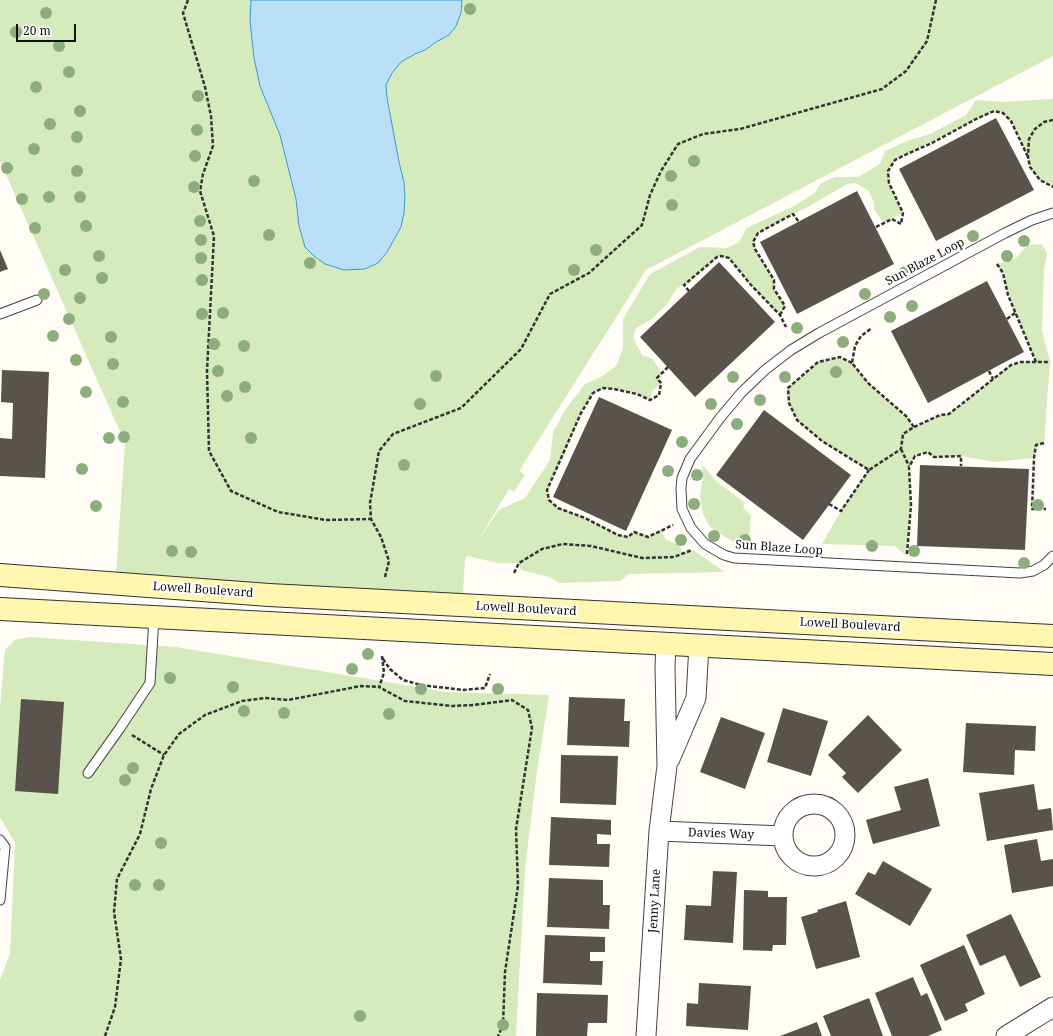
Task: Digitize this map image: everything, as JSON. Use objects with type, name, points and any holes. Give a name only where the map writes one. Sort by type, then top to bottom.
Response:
[{"type":"main road","name":"Lowell Boulevard","points":[[0,575],[269,595],[1053,636]]},
{"type":"main road","points":[[0,609],[1053,664]]},
{"type":"street","name":"Jenny Lane","points":[[646,1036],[659,831],[667,766],[666,644]]},
{"type":"street","name":"Jenny Lane","points":[[667,766],[696,698],[699,645]]},
{"type":"street","name":"Davies Way","points":[[659,831],[783,836]]},
{"type":"street","points":[[1006,1036],[1053,1007]]},
{"type":"lane","name":"Sun Blaze Loop","points":[[1053,213],[1032,220],[1005,233],[832,326],[791,350],[765,370],[741,393],[720,418],[690,460],[682,478],[681,488],[682,509],[691,528],[705,544],[724,555],[734,558],[1020,573],[1033,571],[1044,565],[1053,556]]},
{"type":"lane","points":[[0,314],[37,300]]},
{"type":"lane","points":[[88,773],[150,683],[154,617]]},
{"type":"lane","points":[[0,840],[5,847],[0,900]]},
{"type":"path","points":[[188,0],[183,13],[205,87],[211,116],[213,146],[203,174],[200,191],[214,236],[207,371],[209,450],[231,491],[278,512],[326,520],[371,519]]},
{"type":"path","points":[[385,577],[389,561],[381,537],[371,519],[370,503],[379,451],[393,434],[461,408],[521,350],[550,294],[589,273],[642,225],[650,195],[661,171],[678,144],[703,134],[740,129],[882,89],[906,71],[927,41],[936,0]]},
{"type":"path","points":[[876,227],[892,219],[901,224],[903,213],[889,182],[888,171],[895,160],[994,111],[1003,113],[1011,121],[1028,157],[1030,167],[1040,180],[1053,187]]},
{"type":"path","points":[[1028,157],[1030,139],[1035,129],[1044,122],[1053,120]]},
{"type":"path","points":[[780,315],[785,306],[774,290],[774,280],[755,249],[753,242],[758,233],[793,214],[799,222]]},
{"type":"path","points":[[689,291],[684,285],[717,257],[721,256],[729,258],[751,285],[780,315],[786,327]]},
{"type":"path","points":[[998,264],[1003,273],[1008,295],[1036,362]]},
{"type":"path","points":[[1007,319],[1015,313]]},
{"type":"path","points":[[852,363],[855,346],[861,336],[872,328]]},
{"type":"path","points":[[869,470],[822,441],[796,420],[789,403],[788,388],[818,362],[840,357],[852,363],[868,383],[906,416],[914,427]]},
{"type":"path","points":[[906,556],[911,505],[909,467],[901,449],[903,434],[914,427],[940,415],[949,414],[1011,365],[1022,362],[1050,362]]},
{"type":"path","points":[[668,367],[657,378],[661,383],[659,395],[650,400],[637,394],[614,389],[603,388],[593,393],[581,413],[548,490],[549,500],[558,508],[585,518],[628,538],[634,532],[648,537],[673,525]]},
{"type":"path","points":[[989,371],[993,379]]},
{"type":"path","points":[[1044,443],[1036,445],[1032,509],[1046,509]]},
{"type":"path","points":[[829,504],[841,511],[869,470],[901,449]]},
{"type":"path","points":[[909,467],[915,456],[928,452],[934,457],[961,456],[961,466]]},
{"type":"path","points":[[514,573],[519,563],[542,549],[563,544],[591,546],[642,558],[674,557],[692,550],[701,540]]},
{"type":"path","points":[[379,687],[384,673],[382,656],[390,669],[403,680],[421,685],[463,690],[484,688],[490,674]]},
{"type":"path","points":[[105,1036],[115,1007],[121,960],[114,912],[117,879],[140,834],[151,789],[164,755],[179,734],[205,716],[242,701],[265,698],[288,700],[361,686],[379,687],[405,701],[452,706],[512,700],[528,710],[532,728],[516,829],[518,886],[505,972],[503,1025],[498,1036]]},
{"type":"path","points":[[120,728],[164,755]]},
{"type":"green space","points":[[0,0],[1053,0],[1053,56],[646,270],[519,471],[525,475],[514,492],[509,489],[477,542],[499,510],[525,498],[550,460],[553,432],[566,409],[585,384],[601,377],[616,366],[623,349],[623,319],[650,274],[700,247],[727,248],[739,242],[747,228],[794,206],[815,193],[820,184],[835,177],[858,177],[880,164],[885,151],[907,141],[930,134],[966,115],[976,100],[1002,102],[1053,98],[1053,187],[1040,180],[1030,167],[1028,157],[1011,121],[1003,113],[994,111],[895,160],[888,171],[889,182],[903,213],[892,219],[884,223],[875,211],[869,191],[855,183],[847,184],[808,207],[758,233],[753,242],[755,249],[774,280],[774,290],[785,306],[780,315],[751,285],[729,258],[721,256],[717,257],[684,285],[677,288],[667,304],[652,319],[636,328],[633,338],[642,355],[653,359],[662,373],[657,378],[661,383],[653,390],[650,400],[637,394],[614,389],[603,388],[593,393],[581,413],[548,490],[549,500],[558,508],[585,518],[618,535],[628,537],[634,532],[648,537],[661,530],[666,540],[679,545],[683,553],[693,550],[725,572],[629,574],[620,581],[560,583],[549,577],[521,570],[519,563],[498,563],[467,556],[465,559],[463,594],[339,588],[116,573],[125,443],[0,161]]},
{"type":"green space","points":[[1042,244],[1047,253],[1044,270],[1042,331],[1050,362],[1044,443],[1036,445],[1034,458],[995,462],[961,456],[934,457],[928,452],[915,456],[909,467],[911,505],[906,556],[895,546],[822,544],[841,511],[869,470],[822,441],[797,420],[789,403],[788,388],[818,362],[840,357],[852,363],[868,383],[906,416],[914,427],[940,415],[949,414],[1011,365],[1021,362],[1036,361],[1008,295],[1003,273],[997,264],[1015,259],[1028,245]]},
{"type":"green space","points":[[702,464],[715,480],[745,503],[743,507],[751,516],[748,550],[710,527],[703,514],[700,497],[703,476]]},
{"type":"green space","points":[[29,637],[176,647],[447,692],[549,695],[536,778],[525,869],[516,1036],[0,1036],[0,980],[10,954],[15,843],[0,817],[0,706],[5,650],[15,640]]},
{"type":"water","points":[[251,0],[462,0],[461,13],[456,26],[449,35],[425,50],[401,62],[392,73],[386,85],[387,98],[404,182],[404,213],[401,227],[387,252],[378,263],[365,269],[344,270],[325,264],[305,247],[299,226],[296,199],[280,135],[260,86],[254,58],[250,21]]},
{"type":"building","points":[[996,118],[1034,190],[936,241],[899,169]]},
{"type":"building","points":[[857,191],[894,264],[797,314],[760,242]]},
{"type":"building","points":[[0,250],[8,269],[0,272]]},
{"type":"building","points":[[719,262],[775,322],[695,397],[640,337]]},
{"type":"building","points":[[987,281],[1024,352],[928,403],[891,331]]},
{"type":"building","points":[[2,370],[49,372],[45,478],[0,476],[0,438],[12,439],[13,403],[1,402]]},
{"type":"building","points":[[599,397],[672,430],[626,531],[553,497]]},
{"type":"building","points":[[764,410],[851,475],[803,540],[716,475]]},
{"type":"building","points":[[920,465],[1029,469],[1025,550],[917,546]]},
{"type":"building","points":[[569,697],[625,699],[624,721],[630,721],[629,747],[567,745]]},
{"type":"building","points":[[21,699],[64,702],[58,794],[15,791]]},
{"type":"building","points":[[783,708],[828,721],[811,776],[767,762]]},
{"type":"building","points":[[868,715],[902,750],[858,793],[842,777],[846,773],[828,755]]},
{"type":"building","points":[[721,717],[765,733],[745,789],[700,772]]},
{"type":"building","points":[[966,723],[1036,726],[1035,751],[1015,750],[1014,775],[963,772]]},
{"type":"building","points":[[561,755],[618,756],[616,805],[560,803]]},
{"type":"building","points":[[928,778],[940,826],[873,844],[866,820],[901,810],[894,787]]},
{"type":"building","points":[[1034,784],[1038,810],[1051,808],[1053,830],[987,841],[979,793]]},
{"type":"building","points":[[551,817],[611,820],[611,835],[597,834],[597,844],[610,844],[609,867],[549,865]]},
{"type":"building","points":[[1037,839],[1041,861],[1053,859],[1053,886],[1012,893],[1004,845]]},
{"type":"building","points":[[883,861],[932,889],[910,926],[855,894],[868,872],[875,875]]},
{"type":"building","points":[[713,871],[737,872],[733,943],[684,940],[686,905],[711,906]]},
{"type":"building","points":[[549,878],[603,880],[603,905],[610,905],[609,929],[547,927]]},
{"type":"building","points":[[744,890],[768,891],[768,897],[787,897],[786,945],[773,945],[772,951],[743,950]]},
{"type":"building","points":[[846,901],[860,957],[816,969],[801,917],[818,912],[817,910]]},
{"type":"building","points":[[1011,914],[1041,977],[1020,987],[1005,955],[980,966],[966,935]]},
{"type":"building","points":[[545,935],[605,937],[605,952],[590,952],[590,961],[603,961],[602,985],[543,983]]},
{"type":"building","points":[[964,945],[985,994],[965,1004],[968,1011],[945,1021],[920,965]]},
{"type":"building","points":[[913,977],[921,996],[927,993],[942,1030],[928,1036],[892,1036],[875,993]]},
{"type":"building","points":[[699,983],[751,986],[748,1030],[686,1026],[687,1003],[698,1004]]},
{"type":"building","points":[[537,993],[608,995],[607,1023],[588,1023],[587,1036],[536,1036]]},
{"type":"building","points":[[869,998],[883,1036],[831,1036],[823,1016]]},
{"type":"building","points":[[817,1022],[822,1036],[780,1036]]}]
